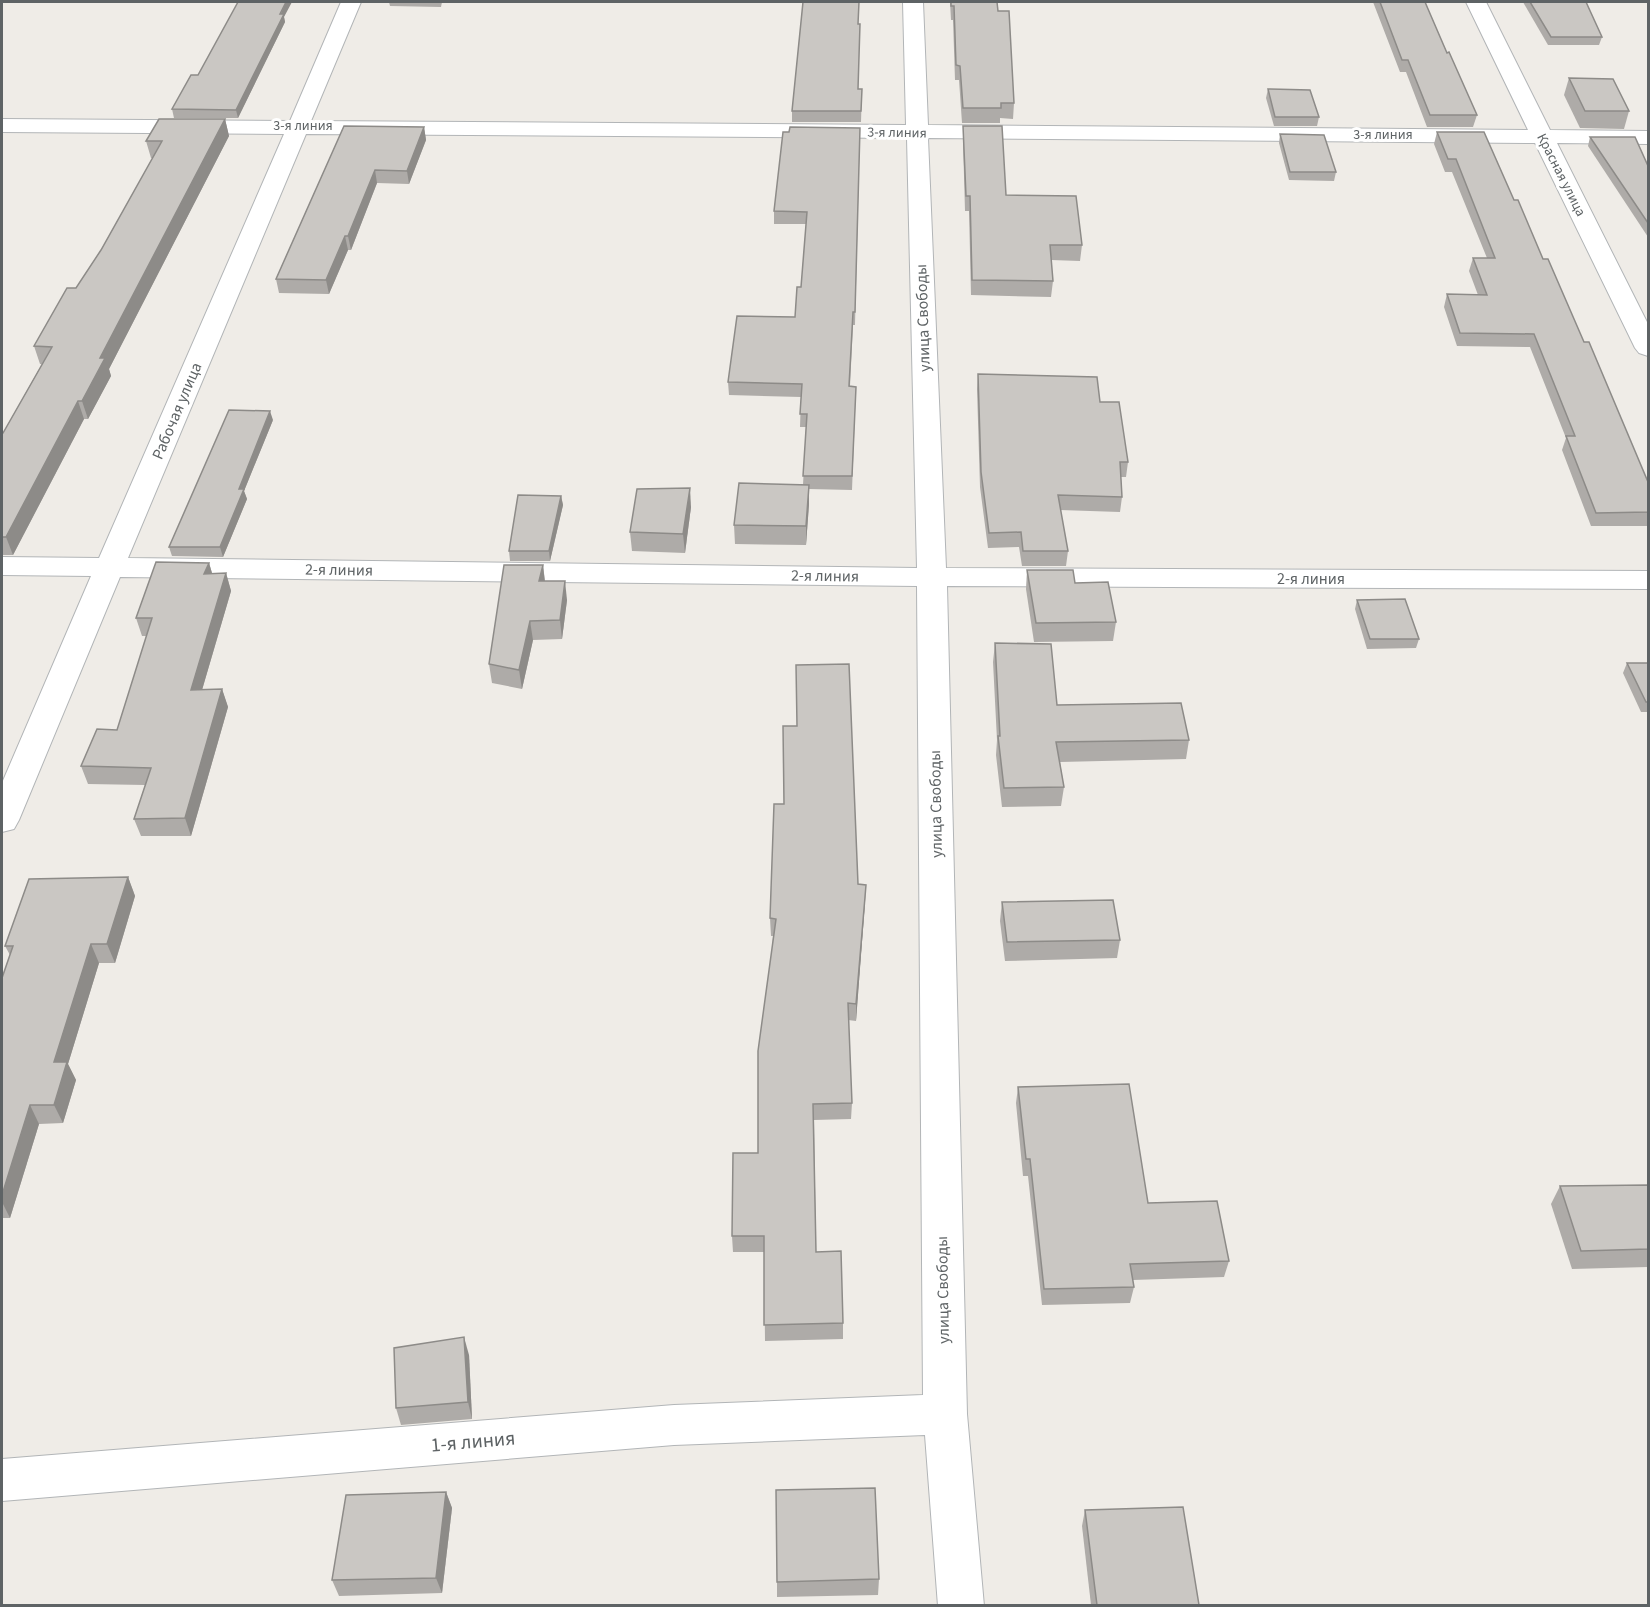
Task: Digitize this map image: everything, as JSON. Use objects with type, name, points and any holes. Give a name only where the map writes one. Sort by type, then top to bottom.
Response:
[{"type":"street","name":"Рабочая улица","points":[[2,820],[351,2]]},
{"type":"street","name":"улица Свободы","points":[[913,2],[932,577],[945,1414],[961,1605]]},
{"type":"street","name":"Красная улица","points":[[1476,2],[1540,135],[1648,348]]},
{"type":"street","name":"3-я линия","points":[[2,125],[1648,137]]},
{"type":"street","name":"2-я линия","points":[[2,566],[932,577],[1648,580]]},
{"type":"street","name":"1-я линия","points":[[2,1480],[674,1425],[945,1414]]},
{"type":"building","points":[[238,2],[286,2],[280,14],[284,14],[236,110],[172,109],[191,75],[198,75]]},
{"type":"building","points":[[803,2],[859,2],[858,89],[862,89],[861,111],[792,111]]},
{"type":"building","points":[[951,2],[997,2],[998,11],[1009,11],[1014,103],[1001,103],[1001,108],[963,108],[960,66],[956,65],[954,6],[951,6]]},
{"type":"building","points":[[1380,2],[1425,2],[1477,115],[1430,115],[1408,60],[1402,60]]},
{"type":"building","points":[[1530,2],[1586,2],[1602,37],[1551,37]]},
{"type":"building","points":[[1569,78],[1613,79],[1629,111],[1585,111]]},
{"type":"building","points":[[1268,89],[1310,90],[1319,117],[1275,117]]},
{"type":"building","points":[[159,119],[225,119],[100,358],[105,358],[82,401],[78,401],[6,537],[2,537],[2,433],[52,347],[34,346],[67,288],[76,288],[101,250],[162,141],[146,141]]},
{"type":"building","points":[[344,126],[424,127],[407,171],[375,170],[348,236],[345,236],[326,280],[276,279]]},
{"type":"building","points":[[963,126],[1002,126],[1006,195],[1076,196],[1082,245],[1050,245],[1053,281],[972,280],[970,196],[966,196]]},
{"type":"building","points":[[790,127],[860,128],[855,312],[853,312],[849,386],[856,387],[852,476],[803,476],[807,414],[800,414],[802,384],[728,382],[737,316],[795,317],[797,287],[801,287],[807,212],[774,211],[783,132],[789,132]]},
{"type":"building","points":[[1437,132],[1484,132],[1514,200],[1518,200],[1543,259],[1548,259],[1584,342],[1589,342],[1648,482],[1648,512],[1596,513],[1566,436],[1575,436],[1534,334],[1460,333],[1447,294],[1487,295],[1473,258],[1495,258],[1456,159],[1448,159]]},
{"type":"building","points":[[1280,134],[1324,135],[1336,172],[1290,172]]},
{"type":"building","points":[[1590,137],[1635,137],[1648,166],[1648,223]]},
{"type":"building","points":[[978,374],[1097,377],[1100,402],[1119,402],[1128,462],[1120,462],[1122,497],[1058,495],[1068,551],[1023,551],[1021,532],[989,533],[981,472]]},
{"type":"building","points":[[229,410],[270,411],[239,489],[244,489],[220,547],[169,547]]},
{"type":"building","points":[[739,483],[809,485],[806,526],[734,525]]},
{"type":"building","points":[[690,488],[683,534],[630,532],[637,489]]},
{"type":"building","points":[[518,495],[561,496],[549,551],[509,551]]},
{"type":"building","points":[[156,562],[209,563],[204,574],[226,573],[191,690],[222,689],[185,818],[134,819],[151,768],[81,766],[97,729],[117,730],[152,618],[136,618]]},
{"type":"building","points":[[504,565],[543,565],[539,581],[565,581],[560,620],[530,621],[519,670],[489,664]]},
{"type":"building","points":[[1027,570],[1073,570],[1075,583],[1108,582],[1116,622],[1036,623]]},
{"type":"building","points":[[1405,599],[1419,639],[1370,639],[1357,600]]},
{"type":"building","points":[[995,643],[1051,644],[1057,705],[1181,703],[1189,740],[1056,742],[1064,787],[1004,788],[998,736],[1000,736]]},
{"type":"building","points":[[1627,663],[1648,663],[1648,702],[1646,702]]},
{"type":"building","points":[[849,664],[858,884],[866,885],[856,1004],[848,1003],[852,1103],[813,1104],[816,1252],[841,1251],[843,1323],[764,1325],[764,1236],[732,1236],[733,1153],[758,1153],[758,1051],[776,919],[770,918],[774,804],[784,804],[783,726],[797,726],[796,665]]},
{"type":"building","points":[[128,877],[107,944],[91,944],[54,1062],[67,1062],[54,1105],[30,1105],[2,1195],[2,978],[13,946],[5,946],[29,879]]},
{"type":"building","points":[[1113,900],[1120,940],[1007,942],[1002,902]]},
{"type":"building","points":[[1129,1084],[1148,1203],[1217,1201],[1229,1261],[1130,1264],[1134,1287],[1044,1289],[1030,1159],[1026,1159],[1018,1087]]},
{"type":"building","points":[[1648,1185],[1648,1249],[1581,1251],[1560,1186]]},
{"type":"building","points":[[464,1337],[468,1402],[396,1408],[394,1348]]},
{"type":"building","points":[[875,1488],[879,1579],[777,1582],[776,1490]]},
{"type":"building","points":[[446,1492],[436,1578],[332,1580],[346,1495]]},
{"type":"building","points":[[1183,1507],[1199,1605],[1097,1605],[1085,1510]]}]
